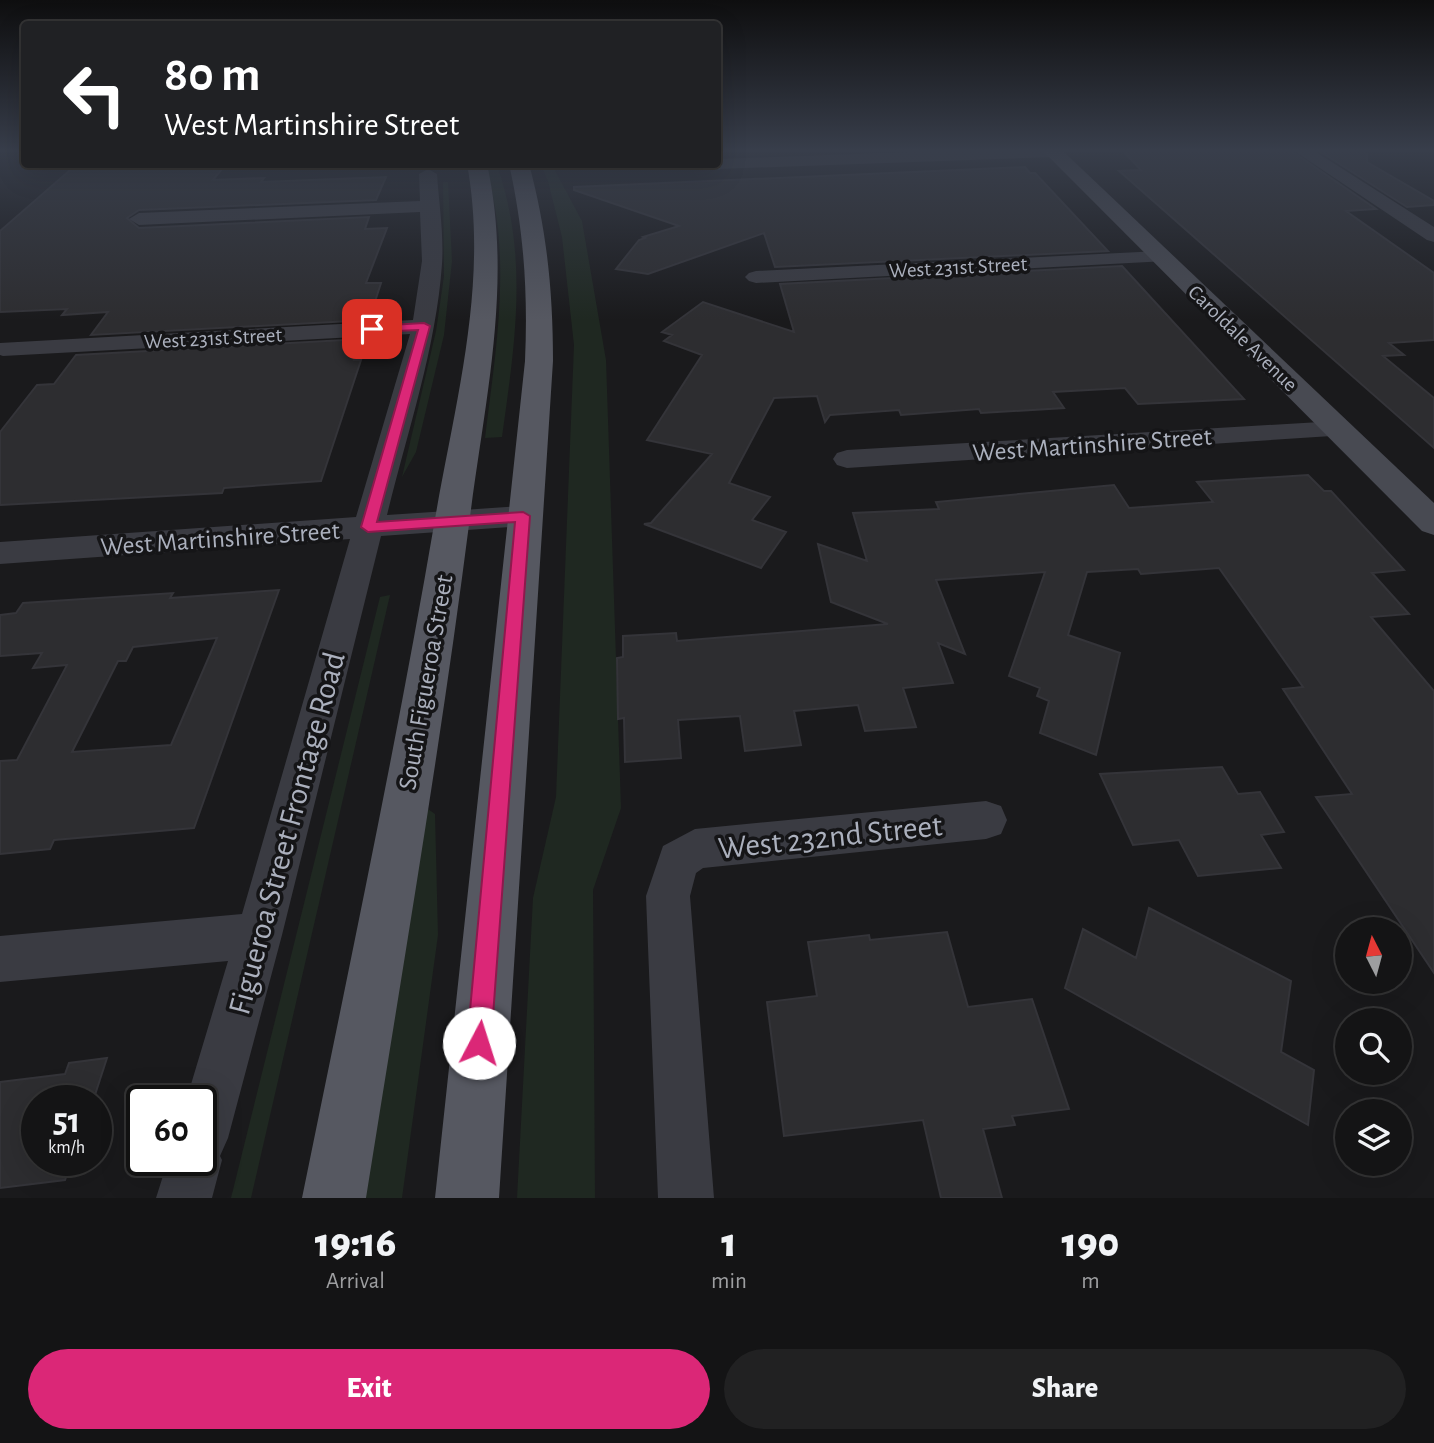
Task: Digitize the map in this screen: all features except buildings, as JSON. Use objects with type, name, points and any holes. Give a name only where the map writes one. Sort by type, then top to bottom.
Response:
[{"type":"main road","name":"South Figueroa Street","points":[[334,1198],[452,521],[486,277],[485,208]]},
{"type":"main road","points":[[467,1198],[523,516],[541,344],[537,235],[530,208]]},
{"type":"street","points":[[139,219],[388,208]]},
{"type":"street","name":"Figueroa Street Frontage Road","points":[[216,1085],[424,326],[432,261],[431,208]]},
{"type":"street","name":"Caroldale Avenue","points":[[1110,208],[1434,523]]},
{"type":"street","points":[[1391,208],[1434,236]]},
{"type":"street","name":"West 231st Street","points":[[756,277],[1160,257]]},
{"type":"street","name":"West 231st Street","points":[[3,349],[424,326]]},
{"type":"street","name":"West Martinshire Street","points":[[847,459],[1337,429]]},
{"type":"street","name":"West Martinshire Street","points":[[0,553],[523,516]]},
{"type":"street","name":"West 232nd Street","points":[[686,1198],[668,896],[678,861],[695,849],[986,820]]},
{"type":"street","points":[[0,960],[259,935]]},
{"type":"street","points":[[184,1198],[190,1176]]},
{"type":"shaded area","points":[[443,208],[449,208],[452,261],[444,335],[416,452],[402,477],[436,331],[444,276]]},
{"type":"shaded area","points":[[494,208],[509,208],[516,267],[515,334],[502,437],[485,438],[500,301],[498,233]]},
{"type":"shaded area","points":[[555,208],[575,208],[582,221],[606,360],[621,808],[593,890],[595,1198],[517,1198],[533,898],[556,797],[574,345],[562,237]]},
{"type":"shaded area","points":[[390,595],[251,1198],[231,1198],[380,597]]},
{"type":"shaded area","points":[[425,807],[435,814],[438,935],[402,1198],[364,1198]]},
{"type":"route","points":[[372,329],[424,326],[368,527],[523,516],[479,1043]]}]
